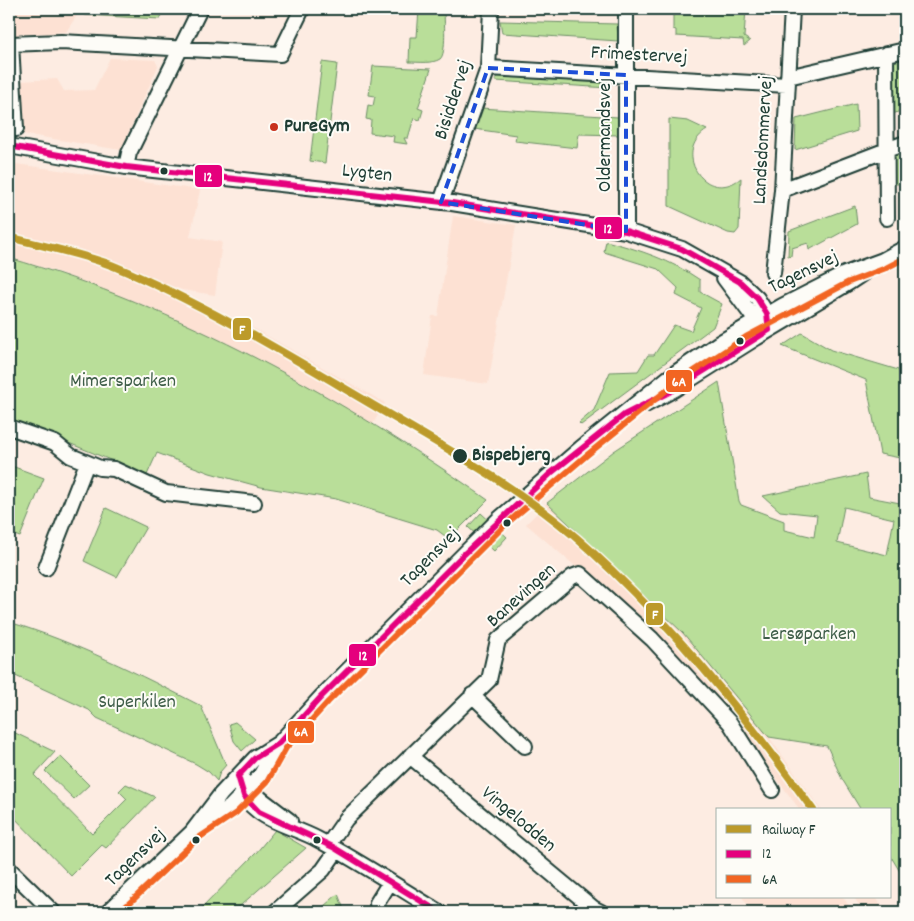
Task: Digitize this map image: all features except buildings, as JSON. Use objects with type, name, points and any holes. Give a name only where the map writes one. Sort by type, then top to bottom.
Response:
[{"type":"street","points":[[126,167],[129,153],[200,9]]},
{"type":"street","points":[[16,129],[10,44],[61,42],[280,54],[302,9]]},
{"type":"street","name":"Bisiddervej","points":[[441,202],[488,68],[490,9]]},
{"type":"street","name":"Oldermandsvej","points":[[626,9],[626,231]]},
{"type":"street","name":"Landsdommervej","points":[[773,273],[782,190],[792,9]]},
{"type":"street","name":"Frimestervej","points":[[488,68],[788,81],[905,50]]},
{"type":"street","points":[[886,54],[887,218]]},
{"type":"street","points":[[782,190],[905,143]]},
{"type":"street","name":"Lygten","points":[[9,146],[126,167],[441,202],[626,231],[682,249],[714,266],[761,317],[769,330]]},
{"type":"street","name":"Tagensvej","points":[[624,415],[675,389],[905,248]]},
{"type":"street","name":"Tagensvej","points":[[192,832],[230,807],[265,769],[280,743],[322,696],[461,557],[550,474],[668,378],[761,317],[845,274],[883,260]]},
{"type":"street","points":[[9,427],[55,443],[61,450],[87,463],[100,468],[114,468],[166,493],[254,503]]},
{"type":"street","points":[[46,568],[87,463]]},
{"type":"street","name":"Banevingen","points":[[275,912],[323,870],[346,820],[489,680],[498,640],[572,577],[580,574],[652,639],[730,723],[772,790]]},
{"type":"street","points":[[472,695],[525,746]]},
{"type":"street","name":"Tagensvej","points":[[108,912],[192,832],[255,758],[280,743]]},
{"type":"street","name":"Vingelodden","points":[[410,756],[593,908],[601,912]]},
{"type":"street","points":[[238,776],[246,790],[261,799],[299,829],[439,912]]},
{"type":"street","points":[[9,869],[53,912]]},
{"type":"street","points":[[378,912],[377,903],[390,882]]},
{"type":"highlighted area","points":[[488,68],[626,75],[626,231],[441,202]]},
{"type":"shaded area","points":[[9,9],[81,9],[66,32],[9,35]]},
{"type":"shaded area","points":[[110,58],[155,60],[158,66],[121,150],[23,134],[20,81],[57,79],[64,91],[94,90]]},
{"type":"shaded area","points":[[9,163],[200,190],[190,237],[222,242],[215,295],[182,290],[166,284],[236,322],[239,320],[385,403],[373,424],[301,384],[156,311],[55,271],[9,258]]},
{"type":"shaded area","points":[[453,216],[516,225],[488,384],[424,375],[432,316],[438,316]]},
{"type":"shaded area","points":[[547,503],[683,633],[769,737],[820,808],[799,808],[751,744],[622,606],[526,524]]},
{"type":"shaded area","points":[[743,898],[844,898],[853,912],[752,912]]},
{"type":"shaded area","points":[[855,898],[877,898],[885,912],[863,912]]},
{"type":"green space","points":[[87,9],[165,9],[160,19],[85,15]]},
{"type":"green space","points":[[419,9],[444,9],[444,50],[442,56],[437,61],[409,62],[410,37],[417,37]]},
{"type":"green space","points":[[673,9],[746,9],[744,37],[750,41],[744,46],[743,40],[676,36],[676,30],[673,29]]},
{"type":"green space","points":[[500,21],[617,24],[618,41],[502,33]]},
{"type":"green space","points":[[905,59],[905,109],[893,114],[893,62]]},
{"type":"green space","points":[[322,62],[337,64],[325,163],[310,161]]},
{"type":"green space","points":[[373,66],[431,69],[418,108],[423,110],[420,120],[414,118],[408,138],[404,138],[407,144],[393,142],[394,136],[370,133],[371,120],[366,119],[368,105],[373,106],[375,96],[369,95]]},
{"type":"green space","points":[[499,74],[609,80],[609,88],[495,81]]},
{"type":"green space","points":[[856,104],[857,131],[795,150],[796,119]]},
{"type":"green space","points":[[481,108],[618,117],[618,135],[579,134],[577,148],[515,141],[516,135],[474,129]]},
{"type":"green space","points":[[669,119],[688,121],[707,130],[697,140],[692,151],[697,173],[705,181],[716,185],[728,185],[741,178],[739,229],[735,234],[728,233],[669,206]]},
{"type":"green space","points":[[905,150],[905,184],[892,184],[893,155]]},
{"type":"green space","points":[[855,206],[857,224],[809,250],[808,243],[792,248],[791,256],[788,257],[789,231]]},
{"type":"green space","points":[[606,241],[643,252],[678,267],[700,280],[700,292],[722,304],[713,327],[581,425],[579,423],[594,410],[610,372],[638,371],[648,355],[654,355],[674,325],[691,331],[701,308],[676,295],[678,288],[658,269],[604,252]]},
{"type":"green space","name":"Mimersparken","points":[[9,258],[72,278],[135,302],[197,329],[258,359],[376,426],[488,500],[449,539],[437,530],[336,499],[261,487],[210,473],[157,453],[147,475],[37,430],[9,421]]},
{"type":"green space","points":[[802,333],[831,350],[905,372],[905,459],[880,454],[866,380],[782,346]]},
{"type":"green space","name":"Lersøparken","points":[[719,382],[739,501],[741,505],[784,521],[784,530],[814,537],[817,515],[780,511],[763,496],[866,474],[869,497],[900,503],[905,483],[905,880],[892,858],[892,808],[860,808],[842,779],[827,746],[769,737],[683,633],[547,503],[614,451]],"holes":[[[844,507],[894,519],[887,555],[837,543]]]},
{"type":"green space","points":[[9,465],[44,478],[20,537],[9,533]]},
{"type":"green space","points":[[106,508],[146,527],[117,577],[84,561]]},
{"type":"green space","points":[[481,513],[507,537],[494,551],[468,527]]},
{"type":"green space","name":"Superkilen","points":[[9,622],[82,649],[201,706],[226,765],[220,772],[217,781],[209,772],[196,764],[97,718],[89,710],[9,673]]},
{"type":"green space","points":[[235,722],[255,739],[242,751],[234,741],[229,724]]},
{"type":"green space","points":[[9,730],[55,752],[34,775],[92,834],[127,799],[119,791],[126,784],[155,797],[106,848],[102,845],[71,876],[9,812]]},
{"type":"green space","points":[[60,756],[89,785],[74,799],[45,771]]},
{"type":"green space","points":[[275,830],[306,848],[233,912],[198,912],[256,853]]},
{"type":"green space","points":[[338,894],[345,912],[317,912]]},
{"type":"rail line","name":"F","points":[[9,237],[104,262],[220,317],[492,476],[542,510],[589,549],[650,609],[679,641],[762,741],[812,808]]},
{"type":"transit line","name":"12","points":[[9,146],[126,167],[452,203],[626,231],[682,249],[740,282],[757,298],[767,314],[769,330]]},
{"type":"transit line","name":"6A","points":[[120,912],[197,839],[236,813],[267,782],[286,748],[328,702],[505,525],[587,455],[673,385],[746,337],[849,282],[886,268],[905,258]]},
{"type":"transit line","name":"12","points":[[238,776],[255,758],[279,743],[322,696],[461,557],[551,473],[624,415],[675,389],[769,330]]},
{"type":"transit line","name":"12","points":[[238,776],[244,796],[259,812],[333,847],[439,912]]},
{"type":"place","name":"PureGym","points":[[274,127]]},
{"type":"place","name":"Bispebjerg","points":[[460,456]]}]
